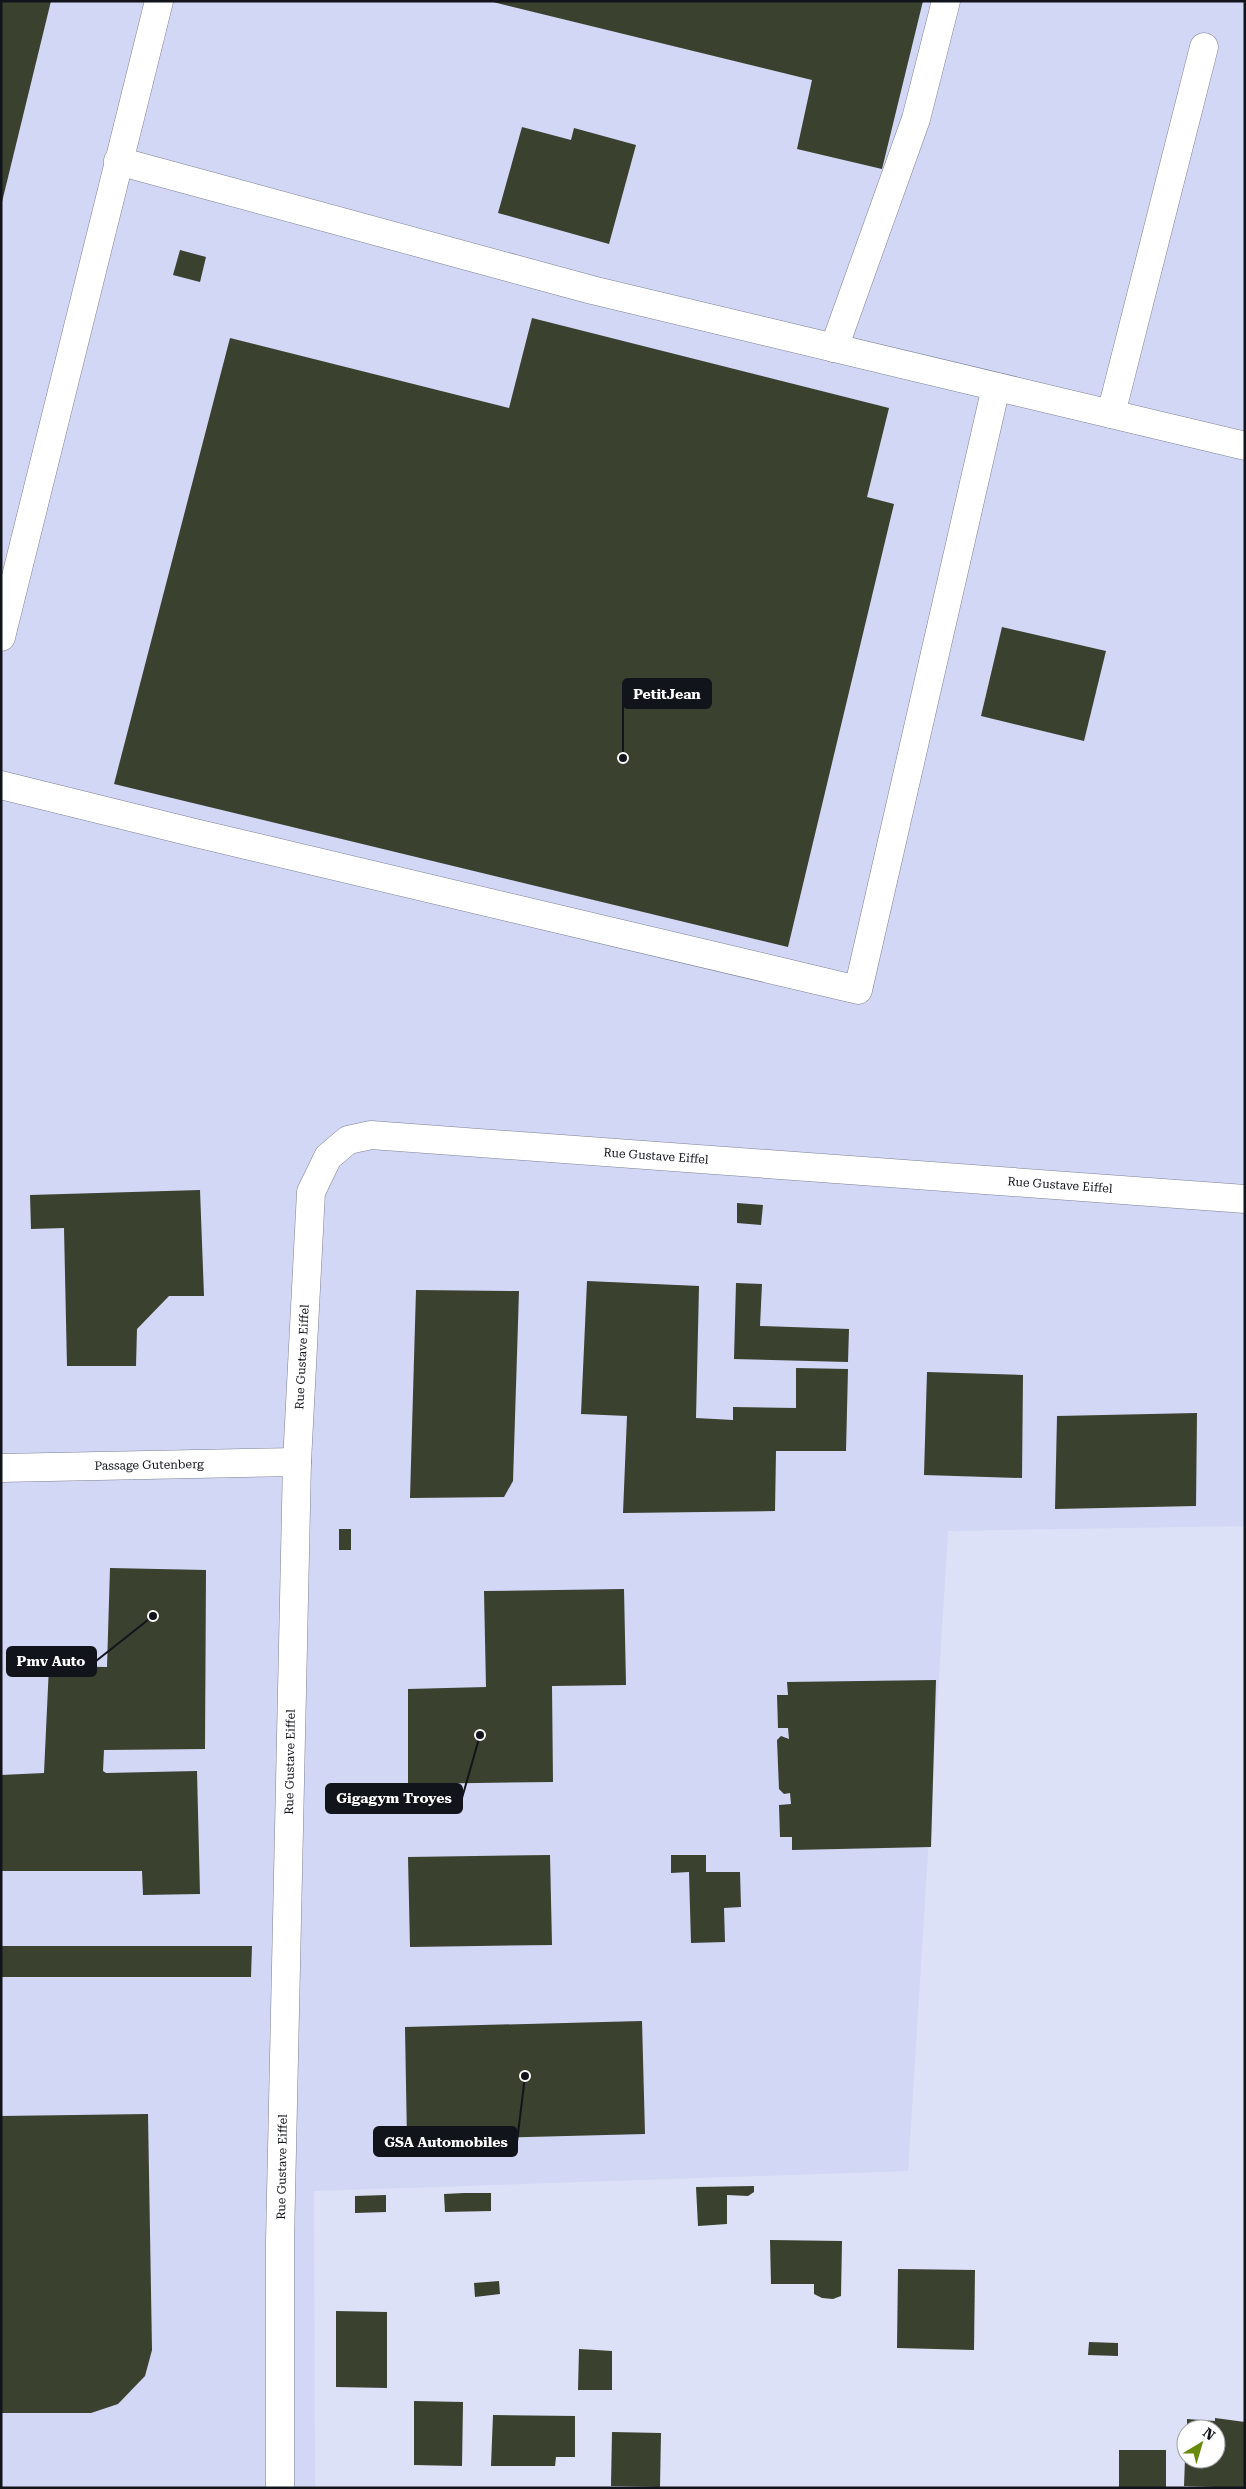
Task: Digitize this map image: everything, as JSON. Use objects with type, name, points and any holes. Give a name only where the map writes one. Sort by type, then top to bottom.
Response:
[{"type":"street","points":[[1,637],[159,1]]},
{"type":"street","points":[[834,348],[916,119],[946,1]]},
{"type":"street","points":[[1111,414],[1204,47]]},
{"type":"street","points":[[118,161],[592,290],[1245,446]]},
{"type":"street","points":[[1,785],[191,832],[858,990],[996,387]]},
{"type":"street","name":"Rue Gustave Eiffel","points":[[280,2488],[280,2241],[297,1462],[311,1192],[328,1157],[348,1140],[371,1135],[1245,1199]]},
{"type":"street","name":"Passage Gutenberg","points":[[1,1468],[297,1462]]},
{"type":"shaded area","points":[[1,1],[1245,1],[1245,1526],[948,1531],[908,2171],[314,2191],[315,2488],[1,2488]]},
{"type":"building","points":[[1,1],[51,1],[2,202],[1,201]]},
{"type":"building","points":[[489,1],[923,1],[882,169],[797,149],[812,80]]},
{"type":"building","points":[[522,127],[571,140],[574,128],[636,145],[609,244],[498,213]]},
{"type":"building","points":[[180,250],[206,257],[200,282],[173,275]]},
{"type":"building","points":[[532,318],[889,408],[867,497],[894,504],[788,947],[114,784],[230,338],[509,408]]},
{"type":"building","points":[[1002,627],[1106,651],[1084,741],[981,716]]},
{"type":"building","points":[[200,1190],[204,1296],[169,1296],[137,1329],[136,1366],[67,1366],[64,1228],[31,1229],[30,1195]]},
{"type":"building","points":[[737,1203],[763,1205],[761,1225],[737,1223]]},
{"type":"building","points":[[587,1281],[699,1286],[696,1418],[733,1420],[733,1407],[796,1408],[796,1368],[848,1369],[846,1451],[776,1451],[775,1511],[623,1513],[627,1416],[581,1414]]},
{"type":"building","points":[[736,1283],[762,1284],[760,1326],[849,1329],[848,1362],[734,1359]]},
{"type":"building","points":[[416,1290],[519,1291],[513,1481],[504,1497],[410,1498]]},
{"type":"building","points":[[927,1372],[1023,1375],[1022,1478],[924,1475]]},
{"type":"building","points":[[1197,1413],[1196,1506],[1055,1509],[1057,1416]]},
{"type":"building","points":[[339,1529],[351,1529],[351,1550],[339,1550]]},
{"type":"building","points":[[110,1568],[206,1570],[205,1749],[104,1750],[103,1771],[106,1773],[197,1771],[200,1894],[143,1895],[142,1871],[1,1871],[1,1775],[44,1773],[49,1666],[107,1667]]},
{"type":"building","points":[[624,1589],[626,1685],[552,1686],[553,1782],[408,1784],[408,1689],[486,1687],[484,1591]]},
{"type":"building","points":[[936,1680],[931,1847],[792,1850],[792,1837],[780,1837],[779,1805],[791,1804],[790,1793],[784,1794],[779,1789],[777,1740],[781,1736],[789,1739],[788,1728],[778,1728],[777,1695],[788,1695],[787,1682]]},
{"type":"building","points":[[550,1855],[552,1945],[410,1947],[408,1857]]},
{"type":"building","points":[[671,1855],[706,1855],[706,1872],[740,1872],[741,1907],[724,1908],[725,1942],[691,1943],[689,1872],[671,1873]]},
{"type":"building","points":[[1,1946],[252,1946],[251,1977],[1,1977]]},
{"type":"building","points":[[642,2021],[645,2134],[407,2140],[405,2027]]},
{"type":"building","points":[[148,2114],[152,2350],[145,2376],[118,2404],[91,2413],[1,2413],[1,2116]]},
{"type":"building","points":[[754,2186],[754,2192],[748,2196],[727,2195],[727,2224],[698,2226],[696,2187]]},
{"type":"building","points":[[491,2193],[491,2211],[445,2212],[444,2194]]},
{"type":"building","points":[[386,2195],[386,2212],[355,2213],[355,2196]]},
{"type":"building","points":[[770,2240],[842,2241],[841,2296],[833,2299],[822,2298],[814,2294],[814,2284],[771,2284]]},
{"type":"building","points":[[898,2269],[975,2270],[974,2350],[897,2348]]},
{"type":"building","points":[[499,2281],[500,2294],[475,2297],[474,2283]]},
{"type":"building","points":[[336,2311],[387,2312],[387,2388],[336,2387]]},
{"type":"building","points":[[1089,2342],[1118,2343],[1118,2356],[1088,2355]]},
{"type":"building","points":[[579,2349],[612,2351],[612,2390],[578,2390]]},
{"type":"building","points":[[414,2401],[463,2402],[462,2466],[414,2465]]},
{"type":"building","points":[[493,2415],[575,2416],[575,2457],[556,2457],[555,2466],[491,2466]]},
{"type":"building","points":[[1226,2419],[1245,2422],[1245,2488],[1184,2486],[1185,2469],[1226,2469]]},
{"type":"building","points":[[612,2432],[661,2433],[660,2487],[611,2486]]},
{"type":"building","points":[[1119,2450],[1166,2450],[1166,2488],[1119,2488]]},
{"type":"place","name":"PetitJean","points":[[623,758]]},
{"type":"place","name":"Pmv Auto","points":[[153,1616]]},
{"type":"place","name":"Gigagym Troyes","points":[[480,1735]]},
{"type":"place","name":"GSA Automobiles","points":[[525,2076]]}]
